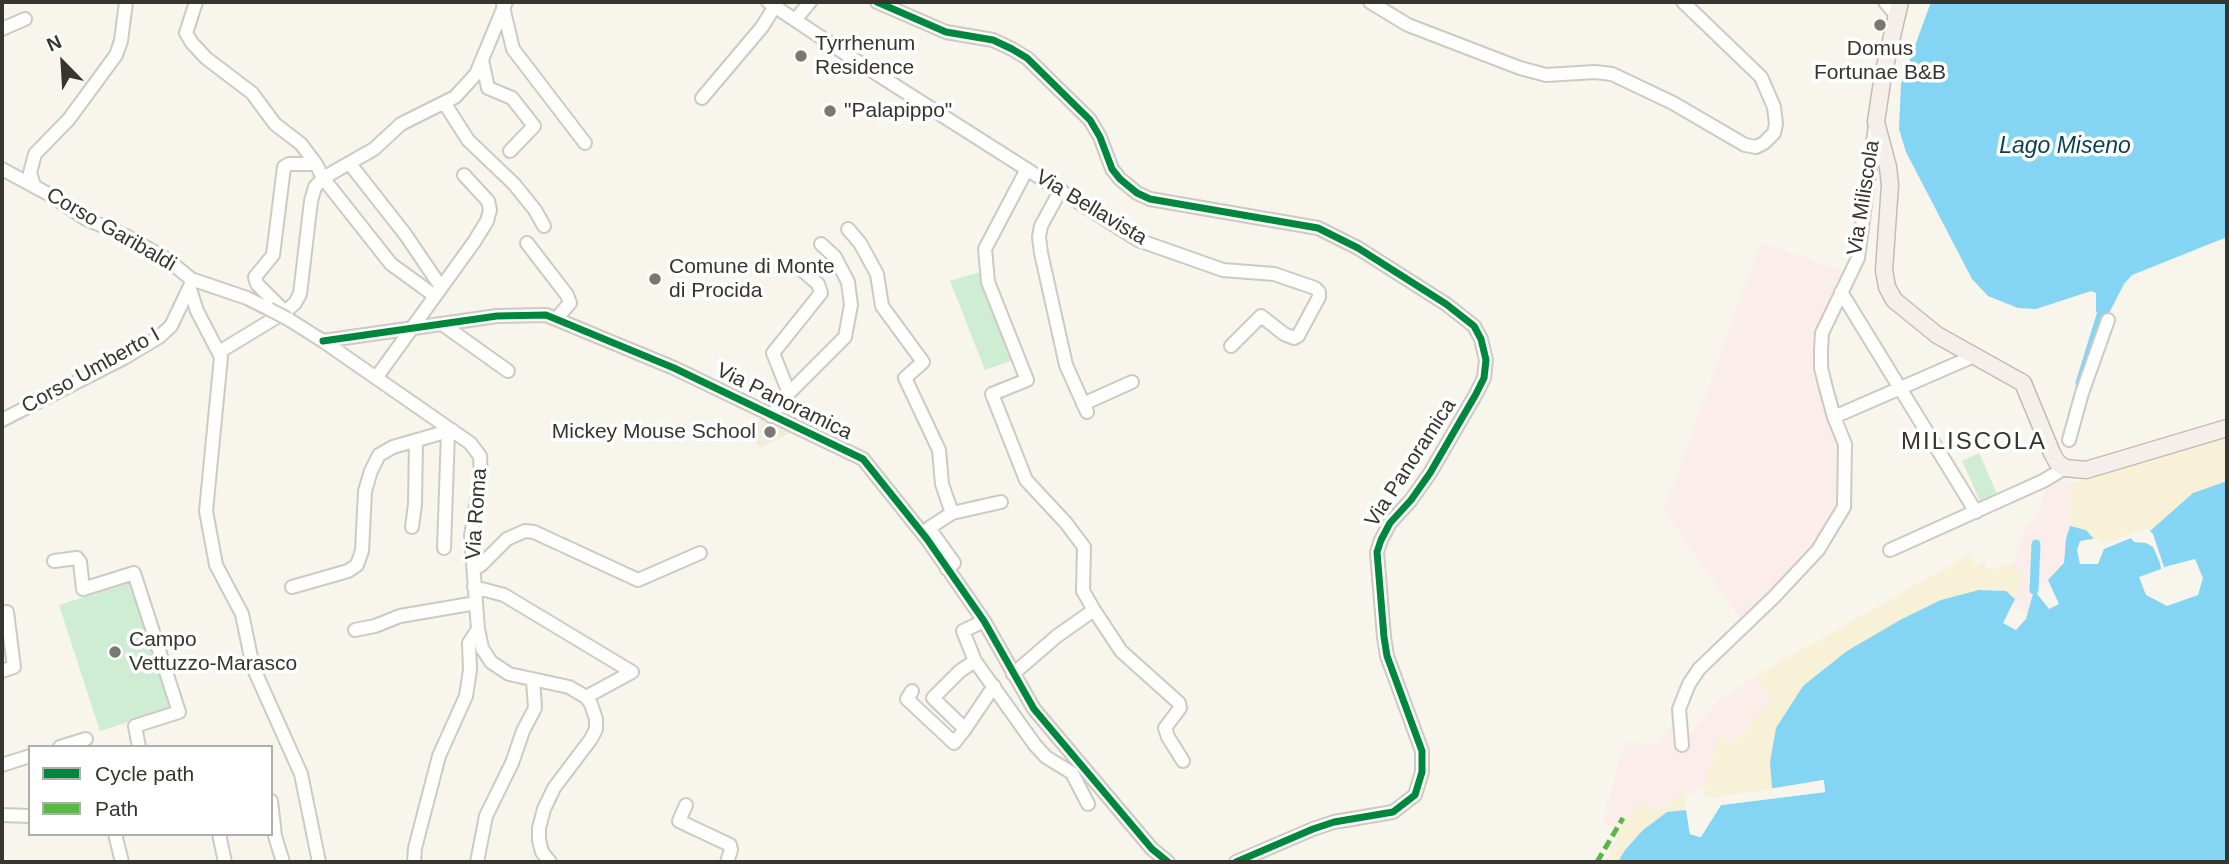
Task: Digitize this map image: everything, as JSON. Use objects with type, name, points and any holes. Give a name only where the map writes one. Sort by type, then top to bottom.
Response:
[{"type":"main road","name":"Via Miliscola","points":[[1876,122],[1883,75],[1899,9]]},
{"type":"main road","points":[[1876,122],[1890,185],[1884,270],[1887,287],[1894,300],[1937,335],[2023,383],[2057,462],[2065,468],[2086,470],[2227,428]]},
{"type":"street","name":"Corso Garibaldi","points":[[126,2],[121,41],[116,55],[69,119],[34,154],[30,173],[34,185],[86,219],[126,236],[168,260],[191,284]]},
{"type":"street","points":[[196,2],[186,33],[192,43],[206,58],[252,93],[275,124],[300,144],[323,178],[391,264],[438,292]]},
{"type":"street","points":[[796,19],[810,2]]},
{"type":"street","name":"Via Panoramica","points":[[877,2],[946,32],[993,40],[1027,58],[1090,120],[1100,137],[1112,169],[1119,179],[1137,193],[1150,199],[1318,228],[1358,248],[1446,304],[1474,326],[1481,339],[1486,360],[1480,386],[1430,473],[1390,523],[1377,552],[1387,656],[1422,751],[1422,772],[1415,795],[1393,812],[1334,822],[1312,829],[1236,862]]},
{"type":"street","points":[[1370,2],[1408,24],[1520,68],[1546,75],[1595,72],[1612,74],[1672,103],[1745,145],[1756,146],[1764,143],[1774,133],[1776,124],[1774,107],[1760,77],[1683,2]]},
{"type":"street","points":[[1885,2],[1899,9]]},
{"type":"street","points":[[219,352],[286,316],[295,303],[300,294],[315,187],[323,178],[374,149],[401,124],[455,97],[476,75],[504,4]]},
{"type":"street","points":[[504,4],[513,49],[585,144]]},
{"type":"street","points":[[702,98],[762,27],[772,4]]},
{"type":"street","name":"Via Bellavista","points":[[772,4],[1138,240],[1223,270],[1274,275],[1315,288],[1319,292],[1319,297],[1298,336],[1294,338],[1284,334],[1261,316],[1231,346]]},
{"type":"street","points":[[2,29],[25,19]]},
{"type":"street","points":[[482,59],[488,88],[512,98],[534,126],[510,151]]},
{"type":"street","points":[[445,104],[468,140],[514,184],[544,226]]},
{"type":"street","name":"Via Miliscola","points":[[1682,745],[1679,709],[1699,668],[1774,597],[1818,550],[1844,507],[1845,444],[1834,417],[1822,368],[1822,333],[1858,258],[1876,122]]},
{"type":"street","points":[[286,316],[257,284],[256,277],[273,255],[284,167],[289,164],[316,164]]},
{"type":"street","points":[[350,164],[405,234],[438,292]]},
{"type":"street","points":[[2,169],[34,185]]},
{"type":"street","points":[[1027,169],[985,249],[988,282],[1027,380],[992,394],[1026,480],[1084,547],[1083,591],[1094,610],[1121,651],[1179,703],[1180,708],[1165,728],[1183,761]]},
{"type":"street","points":[[376,378],[474,242],[490,210],[488,201],[464,175]]},
{"type":"street","points":[[1060,191],[1041,226],[1039,237],[1066,365],[1085,408],[1132,382]]},
{"type":"street","points":[[848,229],[860,243],[877,274],[882,306],[923,362],[905,378],[939,450],[942,484],[952,513]]},
{"type":"street","points":[[527,243],[567,295],[570,303],[555,319]]},
{"type":"street","points":[[771,416],[789,393],[845,337],[851,305],[848,282],[835,257],[821,244]]},
{"type":"street","points":[[789,393],[773,353],[821,293],[818,284],[802,270]]},
{"type":"street","points":[[191,284],[197,311],[221,357],[206,511],[216,565],[242,614],[253,667],[301,774],[319,862]]},
{"type":"street","name":"Via Roma","points":[[191,284],[247,298],[286,316],[470,443],[481,456],[481,476],[471,536],[478,629],[482,648],[491,662],[509,674],[569,687],[586,697]]},
{"type":"street","name":"Corso Umberto I","points":[[2,420],[151,342],[171,326],[191,284]]},
{"type":"street","points":[[1841,292],[1976,512]]},
{"type":"street","name":"Via Panoramica","points":[[323,341],[498,316],[546,315],[674,368],[863,459],[927,539],[984,621],[1034,709],[1152,849],[1168,862]]},
{"type":"street","points":[[2069,440],[2082,393],[2108,320]]},
{"type":"street","points":[[442,324],[508,371]]},
{"type":"street","points":[[1834,417],[1974,356]]},
{"type":"street","points":[[292,587],[348,571],[357,565],[362,551],[363,513],[371,471],[379,455],[385,450],[450,431],[444,548]]},
{"type":"street","points":[[412,527],[416,441]]},
{"type":"street","points":[[1890,550],[2043,481],[2065,468]]},
{"type":"street","points":[[947,569],[954,563],[929,528],[952,513],[1001,502]]},
{"type":"street","points":[[474,569],[507,539],[525,531],[534,531],[638,580],[701,553]]},
{"type":"street","points":[[54,561],[77,558],[80,562],[83,589],[134,573],[179,712],[135,726],[139,745]]},
{"type":"street","points":[[474,587],[504,595],[632,671],[586,697],[596,719],[596,729],[554,789],[544,809],[539,828],[542,852],[550,862]]},
{"type":"street","points":[[355,630],[375,626],[400,616],[476,603]]},
{"type":"street","points":[[912,691],[906,699],[954,743],[992,683],[1094,610]]},
{"type":"street","points":[[2,671],[14,667],[7,612]]},
{"type":"street","points":[[984,621],[963,631],[975,661],[1035,745],[1046,757],[1072,773],[1088,804]]},
{"type":"street","points":[[414,862],[415,848],[439,756],[466,696],[470,670],[469,643],[478,629]]},
{"type":"street","points":[[965,729],[933,698],[960,671],[975,661]]},
{"type":"street","points":[[477,862],[486,816],[535,708],[533,680]]},
{"type":"street","points":[[66,745],[86,739]]},
{"type":"street","points":[[2,765],[28,757]]},
{"type":"street","points":[[686,805],[679,821],[730,845],[731,850],[726,862]]},
{"type":"street","points":[[2,815],[28,816]]},
{"type":"street","points":[[273,818],[283,862]]},
{"type":"street","points":[[115,836],[122,862]]},
{"type":"street","points":[[219,836],[225,862]]},
{"type":"shaded area","points":[[1761,242],[1845,272],[1818,346],[1840,442],[1841,492],[1838,509],[1820,547],[1743,623],[1664,510]]},
{"type":"shaded area","name":"Mickey Mouse School","points":[[762,417],[794,431],[760,448],[748,434]]},
{"type":"shaded area","points":[[2047,480],[2072,483],[2070,526],[2064,563],[2034,590],[2028,612],[2011,608],[2015,599],[2006,591],[1983,590],[1988,571],[2014,562],[2025,526],[2037,518]]},
{"type":"shaded area","points":[[1757,675],[1771,697],[1732,745],[1719,735],[1704,786],[1628,834],[1603,823],[1626,742],[1656,746],[1677,718],[1683,742],[1719,700]]},
{"type":"green space","points":[[980,272],[980,279],[1013,360],[985,370],[950,281]]},
{"type":"green space","points":[[1979,453],[1997,494],[1980,501],[1962,461]]},
{"type":"green space","name":"Campo Vettuzzo-Marasco","points":[[132,582],[174,707],[100,731],[59,605]]},
{"type":"sand","points":[[2227,435],[2227,481],[2193,493],[2150,531],[2102,548],[2070,526],[2072,483]]},
{"type":"sand","points":[[1969,555],[1975,566],[1984,560],[1988,570],[2014,563],[2022,575],[2015,599],[2006,591],[1979,590],[1770,762],[1772,789],[1705,798],[1704,786],[1719,734],[1732,745],[1771,698],[1757,675]]},
{"type":"sand","points":[[1683,792],[1686,810],[1667,812],[1625,850],[1618,862],[1605,862],[1626,819],[1641,801],[1651,813]]},
{"type":"water","name":"Lago Miseno","points":[[1931,2],[2227,2],[2227,237],[2132,275],[2124,284],[2107,317],[2096,312],[2096,293],[2091,291],[2036,309],[2018,308],[1988,296],[1972,279],[1906,152],[1899,129],[1901,84]]},
{"type":"water","points":[[2227,481],[2227,862],[1618,862],[1643,830],[1667,812],[1686,810],[1690,834],[1700,837],[1721,805],[1825,792],[1823,780],[1772,789],[1770,762],[1776,728],[1803,686],[1847,651],[1941,600],[1979,590],[2006,591],[2015,599],[2003,623],[2016,630],[2026,619],[2034,590],[2049,609],[2059,604],[2048,580],[2064,563],[2070,526],[2086,530],[2102,548],[2150,531],[2193,493]]},
{"type":"pier","points":[[2147,528],[2153,534],[2164,567],[2195,559],[2203,578],[2198,595],[2167,606],[2146,595],[2139,577],[2161,569],[2160,563],[2153,547],[2134,542],[2131,538],[2104,549],[2098,564],[2080,564],[2077,550],[2080,541],[2098,538],[2103,544]]},
{"type":"pier","points":[[1824,780],[1825,792],[1721,805],[1701,837],[1690,834],[1687,815],[1690,814],[1693,831],[1699,833],[1720,802],[1821,789],[1821,784],[1772,792],[1768,789]]},
{"type":"waterway","points":[[2080,383],[2101,315]]},
{"type":"waterway","points":[[2034,590],[2036,544]]},
{"type":"marked path","points":[[1597,862],[1623,818]]},
{"type":"cycle path","points":[[877,2],[946,32],[993,40],[1027,58],[1090,120],[1100,137],[1112,169],[1137,193],[1150,199],[1318,228],[1358,248],[1446,304],[1474,326],[1481,339],[1486,360],[1484,378],[1430,473],[1390,523],[1377,552],[1387,656],[1422,751],[1422,772],[1415,795],[1393,812],[1334,822],[1236,862]]},
{"type":"cycle path","points":[[323,341],[497,316],[546,315],[674,368],[863,459],[927,539],[984,621],[1034,709],[1152,849],[1168,862]]},
{"type":"place","name":"Domus Fortunae B&B","points":[[1880,25]]},
{"type":"place","name":"Tyrrhenum Residence","points":[[801,56]]},
{"type":"place","name":"\"Palapippo\"","points":[[830,111]]},
{"type":"place","name":"Comune di Monte di Procida","points":[[655,279]]},
{"type":"place","name":"Mickey Mouse School","points":[[770,432]]},
{"type":"place","name":"Campo Vettuzzo-Marasco","points":[[115,652]]},
{"type":"district","name":"MILISCOLA","points":[[1974,442]]}]
